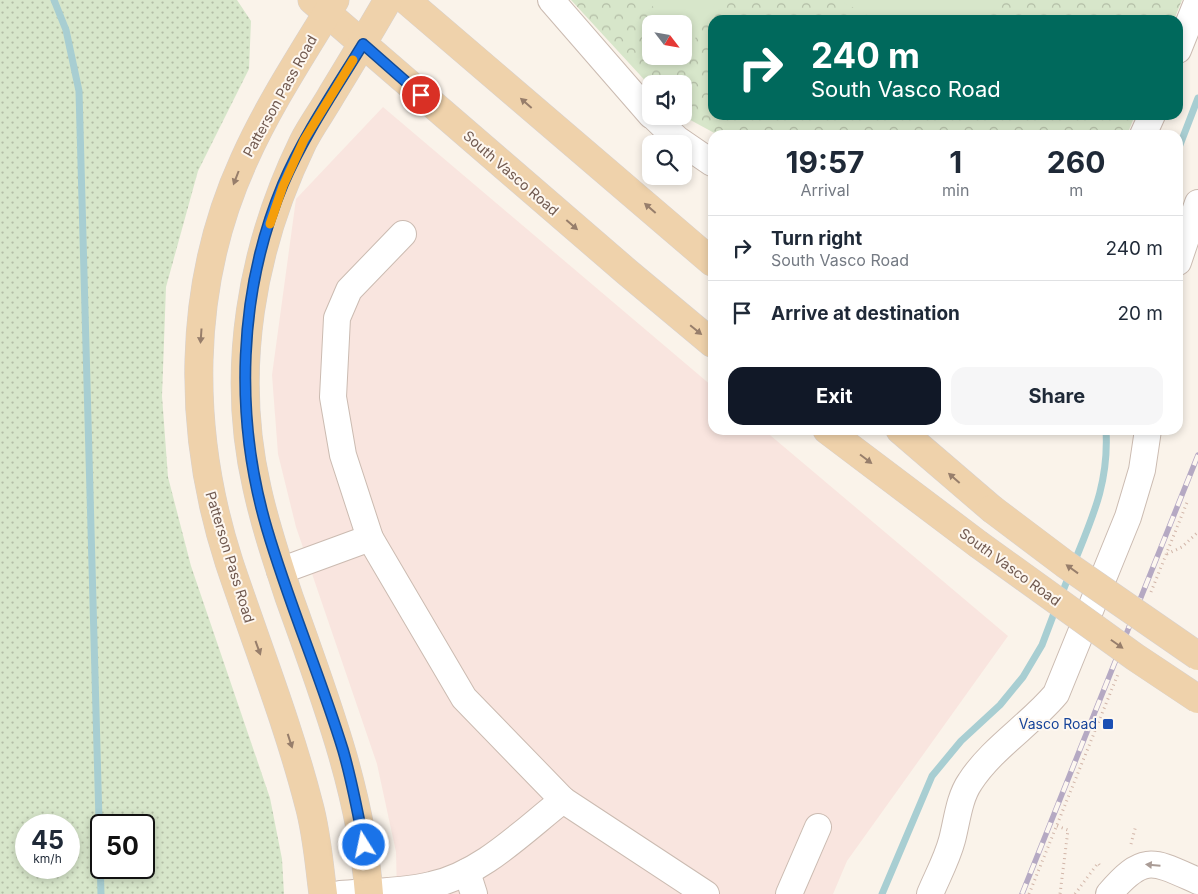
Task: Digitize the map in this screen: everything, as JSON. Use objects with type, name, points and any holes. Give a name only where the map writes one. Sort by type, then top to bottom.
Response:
[{"type":"main road","points":[[369,893],[359,818],[343,750],[280,570],[258,495],[249,445],[245,406],[245,355],[250,308],[268,228],[283,186],[304,140],[388,0]]},
{"type":"main road","points":[[406,0],[708,259]]},
{"type":"main road","name":"South Vasco Road","points":[[325,4],[363,44],[708,340]]},
{"type":"main road","name":"Patterson Pass Road","points":[[323,894],[310,808],[296,759],[231,568],[212,504],[199,419],[198,371],[207,284],[215,243],[228,200],[261,124],[325,4]]},
{"type":"main road","name":"South Vasco Road","points":[[834,435],[978,544],[1128,652],[1198,699]]},
{"type":"main road","points":[[906,435],[992,508],[1065,564],[1198,656]]},
{"type":"lane","points":[[551,0],[642,104]]},
{"type":"lane","points":[[1183,38],[1198,0]]},
{"type":"lane","points":[[662,125],[677,139],[708,161]]},
{"type":"lane","points":[[1183,247],[1198,203]]},
{"type":"lane","points":[[403,234],[349,290],[337,318],[333,397],[343,454],[370,538],[464,698],[562,800],[706,894]]},
{"type":"lane","points":[[930,894],[951,842],[958,811],[969,783],[982,766],[1040,713],[1056,694],[1128,516],[1142,470],[1147,435]]},
{"type":"lane","points":[[280,570],[370,538]]},
{"type":"lane","points":[[340,894],[470,883],[493,856],[562,800]]},
{"type":"lane","points":[[789,894],[818,827]]},
{"type":"lane","points":[[1109,894],[1135,868],[1149,862],[1167,867],[1198,881]]},
{"type":"path","points":[[1148,599],[1188,500]]},
{"type":"path","points":[[1166,554],[1182,547],[1198,532]]},
{"type":"path","points":[[1029,894],[1119,672]]},
{"type":"path","points":[[1057,826],[1068,830],[1060,894]]},
{"type":"shaded area","points":[[383,107],[708,383],[708,435],[770,435],[1008,636],[847,861],[833,894],[397,894],[396,852],[377,764],[296,527],[278,454],[272,375],[296,199]]},
{"type":"green space","points":[[0,0],[237,0],[251,21],[249,69],[198,171],[166,287],[162,396],[168,477],[191,566],[270,798],[282,859],[284,894],[0,894]]},
{"type":"green space","points":[[571,0],[1182,0],[1176,15],[708,15],[708,120],[1133,120],[1129,130],[709,130],[692,121],[692,75],[642,75],[642,77]]},
{"type":"green space","points":[[646,0],[717,0],[692,44],[692,15],[662,15]]},
{"type":"green space","points":[[839,0],[1001,0],[998,6],[981,15],[868,15]]},
{"type":"waterway","points":[[54,0],[66,30],[79,91],[101,894]]},
{"type":"waterway","points":[[1183,137],[1198,98]]},
{"type":"waterway","points":[[1074,563],[1093,514],[1102,483],[1105,466],[1106,435]]},
{"type":"waterway","points":[[1061,596],[1070,573]]},
{"type":"waterway","points":[[882,894],[932,776],[961,741],[1000,705],[1023,677],[1042,645],[1056,608]]},
{"type":"railway","points":[[1022,894],[1198,455]]},
{"type":"slow traffic","points":[[270,224],[283,186],[304,140],[353,60]]},
{"type":"place","name":"Vasco Road","points":[[1108,724]]},
{"type":"route","points":[[364,845],[356,800],[343,750],[280,570],[256,487],[245,406],[245,355],[250,308],[258,265],[268,228],[283,186],[304,140],[363,44],[421,95]]}]
